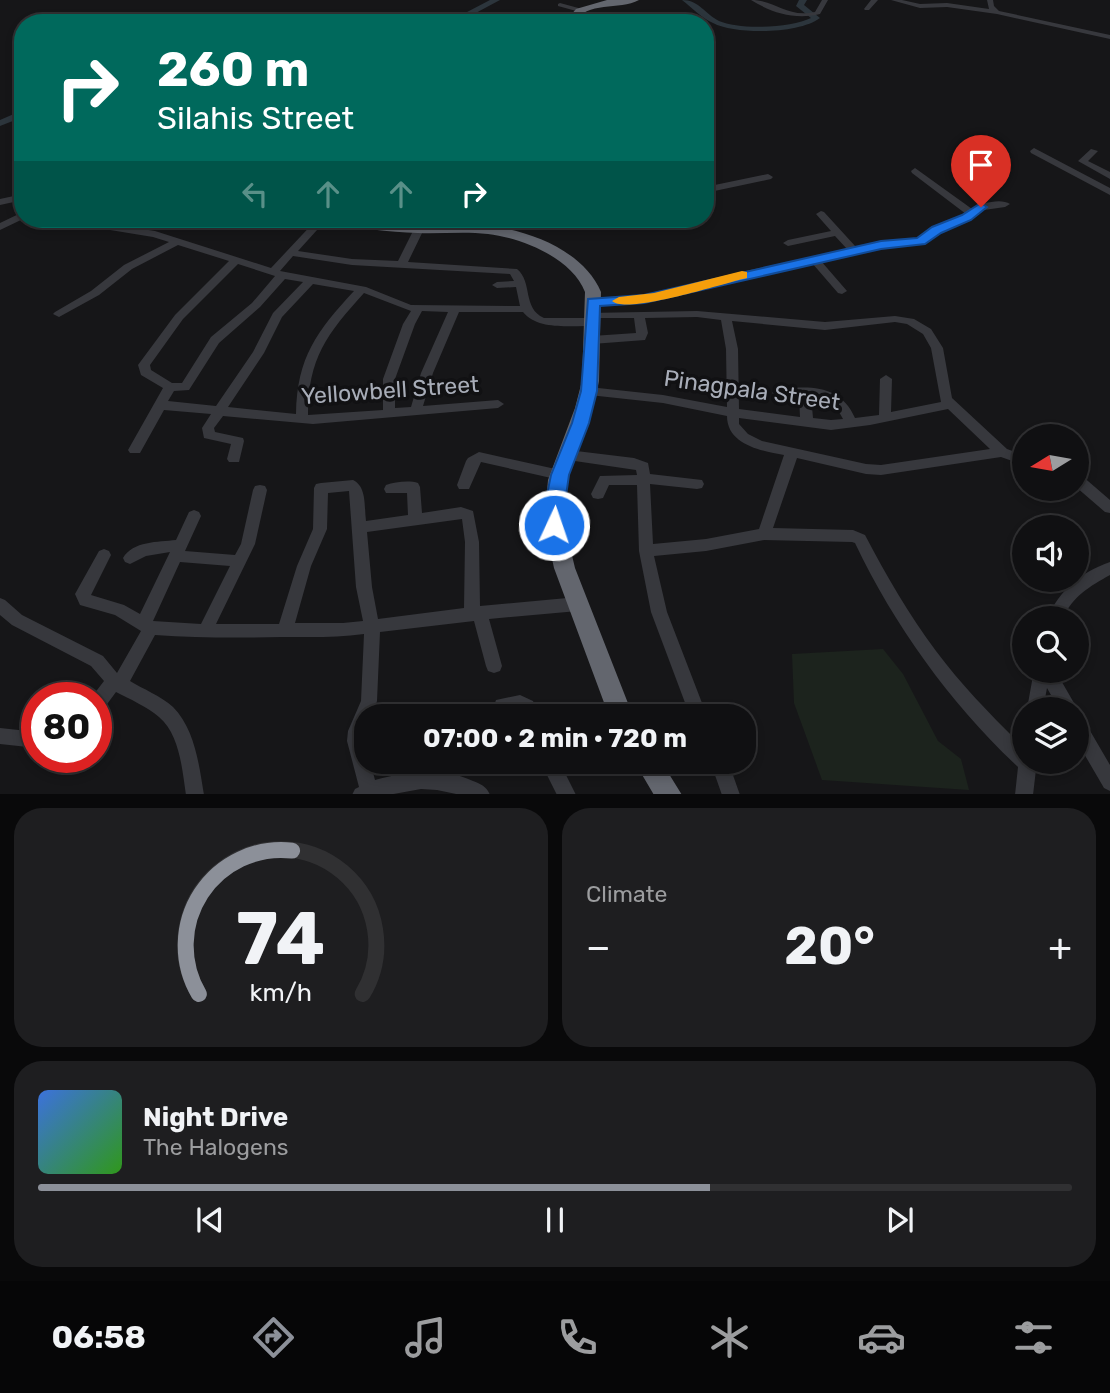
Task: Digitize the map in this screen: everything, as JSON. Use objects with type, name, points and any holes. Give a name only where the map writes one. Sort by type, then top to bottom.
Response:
[{"type":"highway","points":[[576,14],[580,9],[634,0]]},
{"type":"highway","points":[[401,228],[492,230],[531,242],[558,256],[586,276],[593,287],[589,391],[560,475],[553,509],[560,555],[616,704]]},
{"type":"highway","points":[[655,774],[669,794]]},
{"type":"street","points":[[754,0],[777,8],[785,15],[807,16],[818,13],[825,0]]},
{"type":"street","points":[[867,9],[875,0]]},
{"type":"street","points":[[894,0],[920,6],[947,5],[997,12],[1110,37]]},
{"type":"street","points":[[990,0],[997,12]]},
{"type":"street","points":[[559,5],[580,9]]},
{"type":"street","points":[[1034,151],[1110,192]]},
{"type":"street","points":[[1094,151],[1082,161],[1110,176]]},
{"type":"street","points":[[915,171],[971,214]]},
{"type":"street","points":[[714,188],[768,177]]},
{"type":"street","points":[[593,320],[644,299],[881,245],[920,241],[981,207],[1005,204]]},
{"type":"street","points":[[821,214],[854,251]]},
{"type":"street","points":[[123,228],[178,240],[277,274],[362,289],[403,306],[418,309],[526,309]]},
{"type":"street","points":[[237,259],[179,317],[144,365],[149,375],[170,387],[185,387],[215,340],[256,304],[291,253],[316,228]]},
{"type":"street","points":[[402,264],[419,229]]},
{"type":"street","points":[[788,243],[836,233]]},
{"type":"street","points":[[59,314],[96,293],[128,267],[178,240]]},
{"type":"street","points":[[291,253],[352,262],[513,271],[520,284],[526,309],[533,317],[542,321],[593,320],[639,314],[697,314],[825,326],[895,319],[910,321],[923,328],[937,348],[944,396],[950,404],[1002,452],[1012,456]]},
{"type":"street","points":[[815,260],[842,290]]},
{"type":"street","points":[[234,459],[238,444],[236,438],[208,435],[207,432],[252,363],[277,315],[310,281]]},
{"type":"street","points":[[498,285],[520,284]]},
{"type":"street","points":[[302,419],[303,382],[315,351],[331,324],[362,289]]},
{"type":"street","points":[[416,410],[427,373],[455,308]]},
{"type":"street","points":[[389,412],[389,379],[409,324],[418,309]]},
{"type":"street","points":[[593,320],[641,337],[639,314]]},
{"type":"street","points":[[726,317],[732,349],[733,425],[737,433],[746,439],[866,469],[881,470],[1002,452]]},
{"type":"street","points":[[885,418],[886,379]]},
{"type":"street","points":[[135,450],[170,387]]},
{"type":"street","name":"Pinagpala Street","points":[[589,391],[663,399],[733,413],[851,425],[950,404]]},
{"type":"street","points":[[805,392],[807,422]]},
{"type":"street","points":[[778,393],[820,392],[835,398],[846,409],[851,425]]},
{"type":"street","name":"Yellowbell Street","points":[[160,405],[302,419],[498,404]]},
{"type":"street","points":[[764,534],[792,452]]},
{"type":"street","points":[[568,456],[640,464],[643,467],[646,551],[659,612],[694,704]]},
{"type":"street","points":[[464,485],[473,461],[479,457],[560,475]]},
{"type":"street","points":[[598,494],[605,480],[644,479],[697,484]]},
{"type":"street","points":[[285,631],[304,566],[320,529],[320,488],[326,485],[355,486],[364,587],[372,627],[369,701],[357,731],[356,741],[365,793],[390,783],[413,788],[469,788],[481,794]]},
{"type":"street","points":[[391,489],[413,487],[415,519]]},
{"type":"street","points":[[205,631],[253,530],[260,490]]},
{"type":"street","points":[[1089,490],[1110,508]]},
{"type":"street","points":[[360,527],[461,513],[468,515],[476,613],[494,667]]},
{"type":"street","points":[[112,688],[147,627],[194,516]]},
{"type":"street","points":[[646,551],[728,542],[764,534],[860,538],[879,578],[930,656],[977,713],[1012,748]]},
{"type":"street","points":[[130,558],[143,550],[178,550],[239,561]]},
{"type":"street","points":[[104,555],[83,597],[85,600],[119,610],[147,627],[205,631],[322,632],[476,613],[578,604]]},
{"type":"street","points":[[1060,606],[1065,596],[1074,588],[1110,568]]},
{"type":"street","points":[[0,605],[17,620],[97,661],[117,683],[166,712],[177,727],[187,750],[195,794]]},
{"type":"street","points":[[0,736],[21,738]]},
{"type":"street","points":[[1089,746],[1110,782]]},
{"type":"street","points":[[556,774],[568,794]]},
{"type":"street","points":[[724,774],[731,794]]},
{"type":"street","points":[[1024,794],[1025,774]]},
{"type":"shaded area","points":[[883,649],[903,674],[938,741],[961,759],[969,790],[822,780],[794,703],[792,654]]},
{"type":"waterway","points":[[468,14],[496,0]]},
{"type":"waterway","points":[[686,0],[705,14]]},
{"type":"waterway","points":[[714,20],[727,26],[753,28],[798,25],[816,18],[800,6],[803,0]]},
{"type":"waterway","points":[[0,123],[14,117]]},
{"type":"slow traffic","points":[[619,301],[654,297],[742,275]]},
{"type":"route","points":[[554,525],[553,509],[560,475],[589,391],[593,302],[644,299],[881,245],[920,241],[936,230],[967,218],[981,207]]}]
